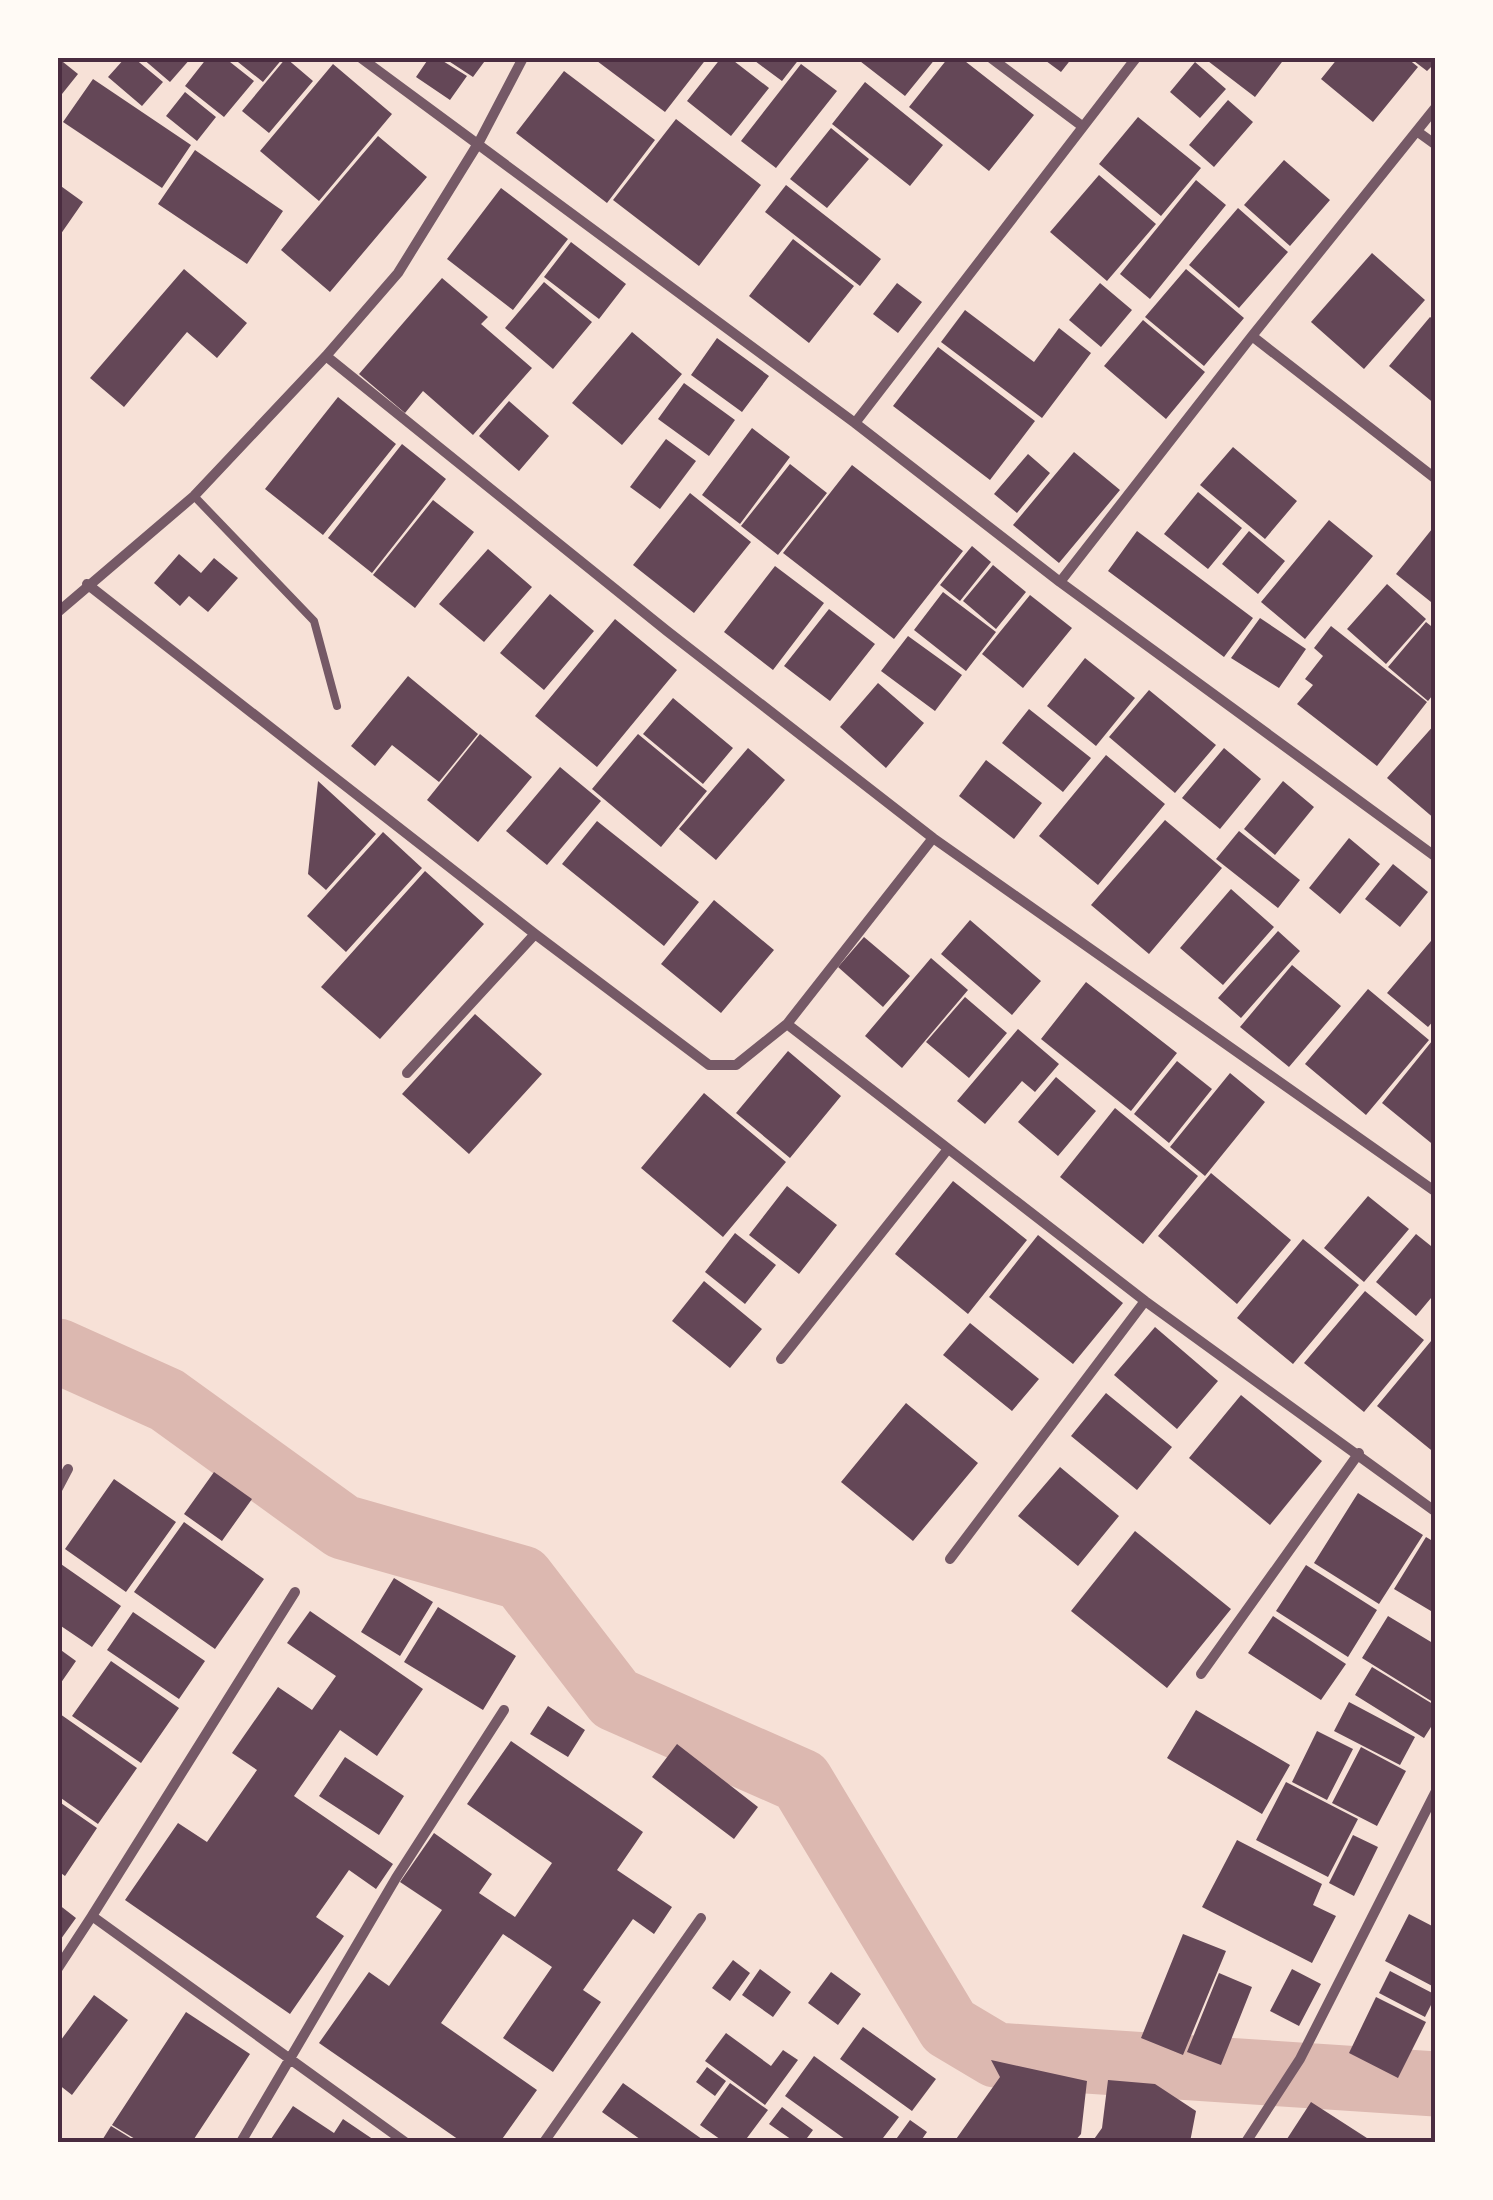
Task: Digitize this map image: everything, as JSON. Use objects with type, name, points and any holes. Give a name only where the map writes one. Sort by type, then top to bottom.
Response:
[{"type":"street","points":[[361,58],[854,423],[1060,582],[1436,857]]},
{"type":"street","points":[[58,612],[194,496],[398,273],[479,142],[522,58]]},
{"type":"street","points":[[991,58],[1082,126]]},
{"type":"street","points":[[854,423],[1136,58]]},
{"type":"street","points":[[1060,582],[1436,107]]},
{"type":"street","points":[[1418,132],[1436,145]]},
{"type":"street","points":[[1252,336],[1436,479]]},
{"type":"street","points":[[326,356],[932,838],[1436,1192]]},
{"type":"street","points":[[87,584],[709,1065],[736,1065],[787,1024],[932,838]]},
{"type":"street","points":[[406,1072],[535,934]]},
{"type":"street","points":[[787,1024],[1145,1301],[1436,1512]]},
{"type":"street","points":[[781,1359],[948,1149]]},
{"type":"street","points":[[950,1559],[1145,1301]]},
{"type":"street","points":[[1200,1674],[1359,1453]]},
{"type":"street","points":[[58,1488],[68,1469]]},
{"type":"street","points":[[58,1968],[294,1592]]},
{"type":"street","points":[[241,2142],[396,1878],[504,1710]]},
{"type":"street","points":[[1246,2142],[1300,2059],[1436,1791]]},
{"type":"street","points":[[92,1916],[405,2142]]},
{"type":"street","points":[[544,2142],[701,1918]]},
{"type":"lane","points":[[194,496],[314,621],[337,706]]},
{"type":"building","points":[[58,58],[78,74],[58,99]]},
{"type":"building","points":[[125,58],[134,58],[163,82],[142,106],[108,77]]},
{"type":"building","points":[[142,58],[191,58],[170,82]]},
{"type":"building","points":[[207,58],[225,58],[254,81],[224,117],[185,86]]},
{"type":"building","points":[[233,58],[283,58],[263,82]]},
{"type":"building","points":[[286,58],[313,81],[269,133],[242,111]]},
{"type":"building","points":[[429,58],[438,58],[467,76],[450,100],[416,77]]},
{"type":"building","points":[[444,58],[487,58],[473,77]]},
{"type":"building","points":[[593,58],[707,58],[665,112]]},
{"type":"building","points":[[721,58],[730,58],[769,88],[731,136],[687,101]]},
{"type":"building","points":[[751,58],[800,58],[782,81]]},
{"type":"building","points":[[856,58],[936,58],[905,96]]},
{"type":"building","points":[[948,58],[961,58],[1034,115],[989,171],[909,107]]},
{"type":"building","points":[[1042,58],[1072,58],[1061,72]]},
{"type":"building","points":[[1204,58],[1285,58],[1255,97]]},
{"type":"building","points":[[1338,58],[1407,58],[1418,67],[1373,122],[1321,79]]},
{"type":"building","points":[[1410,58],[1436,58],[1436,62],[1427,71]]},
{"type":"building","points":[[1195,62],[1226,89],[1200,118],[1170,92]]},
{"type":"building","points":[[333,64],[392,114],[319,201],[260,151]]},
{"type":"building","points":[[801,64],[837,91],[776,168],[741,141]]},
{"type":"building","points":[[564,71],[655,140],[607,203],[516,133]]},
{"type":"building","points":[[93,79],[191,145],[162,188],[63,122]]},
{"type":"building","points":[[865,82],[943,145],[910,186],[832,124]]},
{"type":"building","points":[[185,92],[216,117],[197,141],[166,116]]},
{"type":"building","points":[[1228,100],[1253,122],[1214,167],[1189,145]]},
{"type":"building","points":[[1138,117],[1201,168],[1161,216],[1099,164]]},
{"type":"building","points":[[676,119],[761,185],[699,266],[613,200]]},
{"type":"building","points":[[831,128],[869,159],[827,208],[790,179]]},
{"type":"building","points":[[378,136],[427,177],[330,292],[281,250]]},
{"type":"building","points":[[195,150],[283,211],[247,264],[158,204]]},
{"type":"building","points":[[1284,160],[1330,200],[1290,246],[1244,205]]},
{"type":"building","points":[[1099,175],[1156,224],[1107,281],[1050,232]]},
{"type":"building","points":[[1196,180],[1226,205],[1150,299],[1120,274]]},
{"type":"building","points":[[58,184],[83,202],[58,238]]},
{"type":"building","points":[[786,185],[881,259],[860,286],[765,212]]},
{"type":"building","points":[[501,188],[568,239],[513,310],[447,259]]},
{"type":"building","points":[[1238,208],[1288,252],[1239,308],[1189,265]]},
{"type":"building","points":[[793,239],[854,286],[809,343],[749,296]]},
{"type":"building","points":[[571,242],[626,284],[599,319],[544,277]]},
{"type":"building","points":[[1372,253],[1425,300],[1364,369],[1311,322]]},
{"type":"building","points":[[184,269],[247,323],[217,358],[187,332],[124,407],[90,378]]},
{"type":"building","points":[[1186,269],[1244,318],[1204,366],[1145,317]]},
{"type":"building","points":[[442,278],[488,317],[481,324],[532,368],[473,435],[423,391],[405,413],[359,374]]},
{"type":"building","points":[[544,282],[592,322],[553,369],[505,328]]},
{"type":"building","points":[[897,283],[922,302],[898,333],[873,314]]},
{"type":"building","points":[[1100,283],[1132,310],[1101,347],[1069,320]]},
{"type":"building","points":[[965,310],[1034,362],[1059,328],[1091,353],[1042,418],[941,342]]},
{"type":"building","points":[[1430,317],[1436,321],[1436,405],[1389,366]]},
{"type":"building","points":[[1143,320],[1205,372],[1166,419],[1104,366]]},
{"type":"building","points":[[632,332],[682,374],[622,445],[572,403]]},
{"type":"building","points":[[717,338],[769,376],[742,412],[691,375]]},
{"type":"building","points":[[938,347],[1035,421],[990,480],[893,406]]},
{"type":"building","points":[[684,383],[735,420],[709,456],[658,419]]},
{"type":"building","points":[[338,397],[396,444],[323,535],[265,489]]},
{"type":"building","points":[[509,401],[549,436],[519,471],[479,436]]},
{"type":"building","points":[[752,428],[790,457],[740,524],[702,495]]},
{"type":"building","points":[[666,439],[696,461],[660,509],[630,487]]},
{"type":"building","points":[[402,444],[446,479],[372,573],[328,538]]},
{"type":"building","points":[[1233,447],[1297,501],[1265,539],[1200,485]]},
{"type":"building","points":[[1074,452],[1120,490],[1059,563],[1013,525]]},
{"type":"building","points":[[1028,454],[1050,473],[1017,513],[994,494]]},
{"type":"building","points":[[790,464],[827,493],[778,555],[741,526]]},
{"type":"building","points":[[852,465],[963,551],[894,639],[783,553]]},
{"type":"building","points":[[1198,492],[1242,528],[1208,569],[1164,534]]},
{"type":"building","points":[[690,493],[751,542],[694,613],[633,565]]},
{"type":"building","points":[[433,500],[474,532],[415,608],[373,575]]},
{"type":"building","points":[[1329,520],[1373,556],[1305,639],[1261,602]]},
{"type":"building","points":[[1432,529],[1436,532],[1436,606],[1396,574]]},
{"type":"building","points":[[1137,531],[1253,618],[1224,657],[1108,571]]},
{"type":"building","points":[[1249,531],[1285,561],[1258,594],[1222,564]]},
{"type":"building","points":[[972,546],[991,562],[960,601],[940,585]]},
{"type":"building","points":[[488,549],[532,587],[484,642],[439,604]]},
{"type":"building","points":[[179,554],[201,573],[214,558],[238,578],[208,612],[189,596],[180,606],[154,583]]},
{"type":"building","points":[[993,565],[1026,592],[996,629],[963,601]]},
{"type":"building","points":[[775,566],[824,603],[773,670],[724,632]]},
{"type":"building","points":[[1387,584],[1426,619],[1386,664],[1347,629]]},
{"type":"building","points":[[943,592],[996,632],[966,671],[914,630]]},
{"type":"building","points":[[550,594],[594,631],[544,690],[500,653]]},
{"type":"building","points":[[1030,595],[1072,628],[1023,688],[982,654]]},
{"type":"building","points":[[829,609],[875,644],[830,701],[784,666]]},
{"type":"building","points":[[1260,618],[1306,649],[1279,688],[1231,658]]},
{"type":"building","points":[[615,619],[677,670],[597,767],[535,716]]},
{"type":"building","points":[[1426,622],[1436,630],[1436,691],[1428,701],[1388,667]]},
{"type":"building","points":[[1331,626],[1427,702],[1377,766],[1297,704],[1313,685],[1305,679],[1323,656],[1314,648]]},
{"type":"building","points":[[908,636],[962,675],[935,711],[881,671]]},
{"type":"building","points":[[1085,658],[1135,698],[1096,746],[1047,706]]},
{"type":"building","points":[[408,676],[478,734],[439,782],[392,745],[375,766],[351,746]]},
{"type":"building","points":[[878,683],[924,723],[886,768],[840,727]]},
{"type":"building","points":[[1149,690],[1216,745],[1175,793],[1109,737]]},
{"type":"building","points":[[673,698],[733,748],[703,784],[643,734]]},
{"type":"building","points":[[1029,709],[1091,758],[1063,792],[1002,743]]},
{"type":"building","points":[[1436,723],[1436,820],[1387,778]]},
{"type":"building","points":[[480,734],[532,777],[478,842],[427,800]]},
{"type":"building","points":[[638,734],[707,791],[661,847],[592,789]]},
{"type":"building","points":[[748,748],[785,780],[716,860],[679,829]]},
{"type":"building","points":[[1224,748],[1261,779],[1220,829],[1182,798]]},
{"type":"building","points":[[1106,755],[1165,804],[1098,885],[1039,836]]},
{"type":"building","points":[[986,760],[1042,803],[1014,839],[959,796]]},
{"type":"building","points":[[560,767],[601,801],[547,865],[506,831]]},
{"type":"building","points":[[318,781],[376,834],[326,890],[308,874]]},
{"type":"building","points":[[1283,781],[1314,807],[1275,855],[1244,829]]},
{"type":"building","points":[[1165,820],[1222,868],[1149,954],[1091,905]]},
{"type":"building","points":[[597,821],[699,902],[664,946],[562,864]]},
{"type":"building","points":[[1239,831],[1300,880],[1278,908],[1216,859]]},
{"type":"building","points":[[383,832],[422,868],[346,952],[307,916]]},
{"type":"building","points":[[1349,838],[1380,864],[1340,914],[1309,888]]},
{"type":"building","points":[[1393,864],[1428,892],[1400,927],[1365,899]]},
{"type":"building","points":[[425,871],[484,924],[380,1039],[321,987]]},
{"type":"building","points":[[1231,889],[1274,927],[1223,985],[1180,948]]},
{"type":"building","points":[[714,900],[774,950],[721,1013],[661,964]]},
{"type":"building","points":[[970,920],[1041,981],[1012,1015],[941,954]]},
{"type":"building","points":[[1278,931],[1300,951],[1241,1018],[1218,998]]},
{"type":"building","points":[[1436,935],[1436,1018],[1428,1027],[1387,993]]},
{"type":"building","points":[[864,937],[910,976],[883,1007],[838,967]]},
{"type":"building","points":[[931,958],[968,990],[902,1068],[865,1036]]},
{"type":"building","points":[[1292,965],[1341,1006],[1289,1067],[1240,1027]]},
{"type":"building","points":[[1086,982],[1177,1053],[1131,1111],[1041,1039]]},
{"type":"building","points":[[1368,989],[1429,1040],[1366,1115],[1305,1064]]},
{"type":"building","points":[[965,997],[1007,1033],[969,1078],[926,1042]]},
{"type":"building","points":[[475,1014],[542,1074],[469,1154],[402,1094]]},
{"type":"building","points":[[1018,1029],[1059,1064],[1035,1092],[1022,1081],[985,1124],[957,1101]]},
{"type":"building","points":[[1432,1041],[1436,1044],[1436,1147],[1382,1103]]},
{"type":"building","points":[[788,1051],[841,1096],[790,1158],[736,1113]]},
{"type":"building","points":[[1177,1061],[1212,1089],[1169,1143],[1134,1114]]},
{"type":"building","points":[[1230,1073],[1265,1102],[1205,1176],[1170,1147]]},
{"type":"building","points":[[1056,1077],[1096,1111],[1058,1156],[1018,1122]]},
{"type":"building","points":[[704,1093],[786,1162],[723,1237],[641,1168]]},
{"type":"building","points":[[1115,1108],[1198,1176],[1143,1244],[1060,1177]]},
{"type":"building","points":[[1211,1173],[1291,1240],[1237,1304],[1158,1236]]},
{"type":"building","points":[[953,1181],[1027,1240],[968,1314],[895,1254]]},
{"type":"building","points":[[787,1186],[837,1225],[799,1274],[749,1235]]},
{"type":"building","points":[[1368,1196],[1409,1229],[1364,1282],[1324,1248]]},
{"type":"building","points":[[735,1233],[776,1265],[745,1304],[705,1272]]},
{"type":"building","points":[[1416,1234],[1436,1250],[1436,1292],[1416,1316],[1376,1282]]},
{"type":"building","points":[[1038,1235],[1123,1303],[1073,1364],[989,1297]]},
{"type":"building","points":[[1303,1239],[1359,1285],[1293,1364],[1237,1318]]},
{"type":"building","points":[[704,1281],[762,1329],[730,1368],[672,1321]]},
{"type":"building","points":[[1365,1291],[1424,1340],[1364,1412],[1304,1363]]},
{"type":"building","points":[[970,1323],[1039,1379],[1012,1411],[943,1355]]},
{"type":"building","points":[[1155,1327],[1218,1381],[1177,1429],[1114,1375]]},
{"type":"building","points":[[1436,1335],[1436,1454],[1377,1406]]},
{"type":"building","points":[[1106,1393],[1172,1447],[1137,1490],[1071,1436]]},
{"type":"building","points":[[1241,1395],[1322,1461],[1270,1525],[1189,1458]]},
{"type":"building","points":[[906,1403],[978,1463],[913,1541],[841,1482]]},
{"type":"building","points":[[1060,1467],[1119,1516],[1078,1566],[1018,1516]]},
{"type":"building","points":[[214,1472],[252,1499],[222,1541],[184,1514]]},
{"type":"building","points":[[114,1479],[176,1522],[126,1592],[65,1549]]},
{"type":"building","points":[[1358,1493],[1423,1535],[1379,1604],[1314,1563]]},
{"type":"building","points":[[184,1522],[264,1579],[215,1649],[134,1592]]},
{"type":"building","points":[[1135,1531],[1231,1609],[1167,1688],[1071,1611]]},
{"type":"building","points":[[1426,1537],[1436,1543],[1436,1614],[1394,1589]]},
{"type":"building","points":[[58,1562],[121,1606],[92,1647],[58,1624]]},
{"type":"building","points":[[1306,1565],[1377,1610],[1348,1657],[1276,1611]]},
{"type":"building","points":[[394,1578],[433,1602],[400,1656],[361,1632]]},
{"type":"building","points":[[438,1607],[516,1656],[483,1710],[404,1662]]},
{"type":"building","points":[[310,1611],[423,1689],[377,1756],[340,1730],[294,1796],[393,1864],[376,1889],[349,1870],[316,1917],[344,1936],[290,2014],[125,1900],[178,1823],[207,1842],[257,1770],[232,1753],[278,1687],[312,1710],[336,1676],[287,1643]]},
{"type":"building","points":[[133,1612],[205,1661],[179,1699],[107,1650]]},
{"type":"building","points":[[1273,1616],[1346,1664],[1321,1700],[1248,1653]]},
{"type":"building","points":[[1388,1616],[1436,1645],[1436,1704],[1362,1658]]},
{"type":"building","points":[[58,1648],[76,1661],[58,1687]]},
{"type":"building","points":[[111,1661],[179,1708],[141,1763],[72,1716]]},
{"type":"building","points":[[1372,1667],[1436,1706],[1436,1719],[1424,1738],[1355,1695]]},
{"type":"building","points":[[1349,1702],[1415,1737],[1400,1765],[1334,1731]]},
{"type":"building","points":[[548,1706],[585,1730],[568,1757],[530,1734]]},
{"type":"building","points":[[1196,1710],[1290,1765],[1262,1814],[1167,1758]]},
{"type":"building","points":[[60,1714],[137,1768],[98,1824],[58,1796]]},
{"type":"building","points":[[1317,1731],[1353,1749],[1327,1800],[1292,1782]]},
{"type":"building","points":[[511,1741],[643,1832],[617,1870],[672,1907],[654,1934],[633,1919],[583,1990],[601,2002],[553,2072],[503,2038],[552,1967],[503,1934],[441,2023],[537,2090],[500,2142],[462,2142],[319,2043],[369,1972],[389,1986],[442,1910],[400,1882],[434,1833],[492,1874],[479,1893],[515,1917],[552,1863],[467,1804]]},
{"type":"building","points":[[677,1744],[758,1807],[734,1839],[652,1777]]},
{"type":"building","points":[[1361,1747],[1406,1771],[1377,1826],[1332,1803]]},
{"type":"building","points":[[345,1757],[404,1796],[379,1835],[319,1796]]},
{"type":"building","points":[[1286,1782],[1358,1819],[1328,1877],[1256,1840]]},
{"type":"building","points":[[58,1801],[97,1828],[65,1876],[58,1871]]},
{"type":"building","points":[[1353,1835],[1378,1847],[1354,1896],[1329,1883]]},
{"type":"building","points":[[1237,1840],[1322,1884],[1313,1905],[1336,1916],[1312,1963],[1202,1907]]},
{"type":"building","points":[[58,1904],[76,1918],[58,1943]]},
{"type":"building","points":[[1409,1914],[1436,1928],[1436,1988],[1385,1961]]},
{"type":"building","points":[[1183,1934],[1226,1951],[1183,2055],[1141,2038]]},
{"type":"building","points":[[733,1960],[750,1973],[730,2001],[712,1988]]},
{"type":"building","points":[[760,1969],[791,1992],[773,2017],[742,1995]]},
{"type":"building","points":[[1292,1969],[1321,1984],[1299,2026],[1270,2011]]},
{"type":"building","points":[[1390,1971],[1436,1995],[1425,2017],[1379,1993]]},
{"type":"building","points":[[831,1972],[861,1994],[838,2025],[808,2003]]},
{"type":"building","points":[[1219,1973],[1252,1987],[1221,2065],[1187,2052]]},
{"type":"building","points":[[94,1995],[128,2020],[72,2095],[58,2084],[58,2044]]},
{"type":"building","points":[[1376,1997],[1426,2022],[1398,2078],[1349,2053]]},
{"type":"building","points":[[186,2012],[250,2054],[192,2142],[140,2142],[112,2125]]},
{"type":"building","points":[[863,2027],[936,2079],[912,2111],[840,2059]]},
{"type":"building","points":[[726,2033],[771,2066],[783,2050],[798,2060],[765,2105],[705,2061]]},
{"type":"building","points":[[814,2056],[899,2117],[880,2142],[849,2142],[785,2096]]},
{"type":"building","points":[[991,2060],[1087,2081],[1081,2134],[1074,2142],[954,2142],[1000,2077]]},
{"type":"building","points":[[707,2067],[726,2081],[715,2096],[696,2082]]},
{"type":"building","points":[[1108,2080],[1155,2084],[1196,2111],[1190,2142],[1092,2142],[1102,2128]]},
{"type":"building","points":[[623,2083],[706,2142],[644,2142],[602,2112]]},
{"type":"building","points":[[730,2083],[768,2110],[744,2142],[724,2142],[700,2125]]},
{"type":"building","points":[[1311,2102],[1370,2140],[1285,2142]]},
{"type":"building","points":[[293,2106],[334,2133],[343,2119],[377,2142],[269,2142]]},
{"type":"building","points":[[782,2107],[813,2130],[804,2142],[795,2142],[769,2124]]},
{"type":"building","points":[[910,2120],[927,2132],[920,2142],[894,2142]]},
{"type":"building","points":[[111,2126],[137,2142],[101,2142]]},
{"type":"waterway","points":[[58,1351],[167,1400],[343,1527],[522,1578],[615,1699],[801,1781],[949,2027],[996,2055],[1436,2084]]}]
